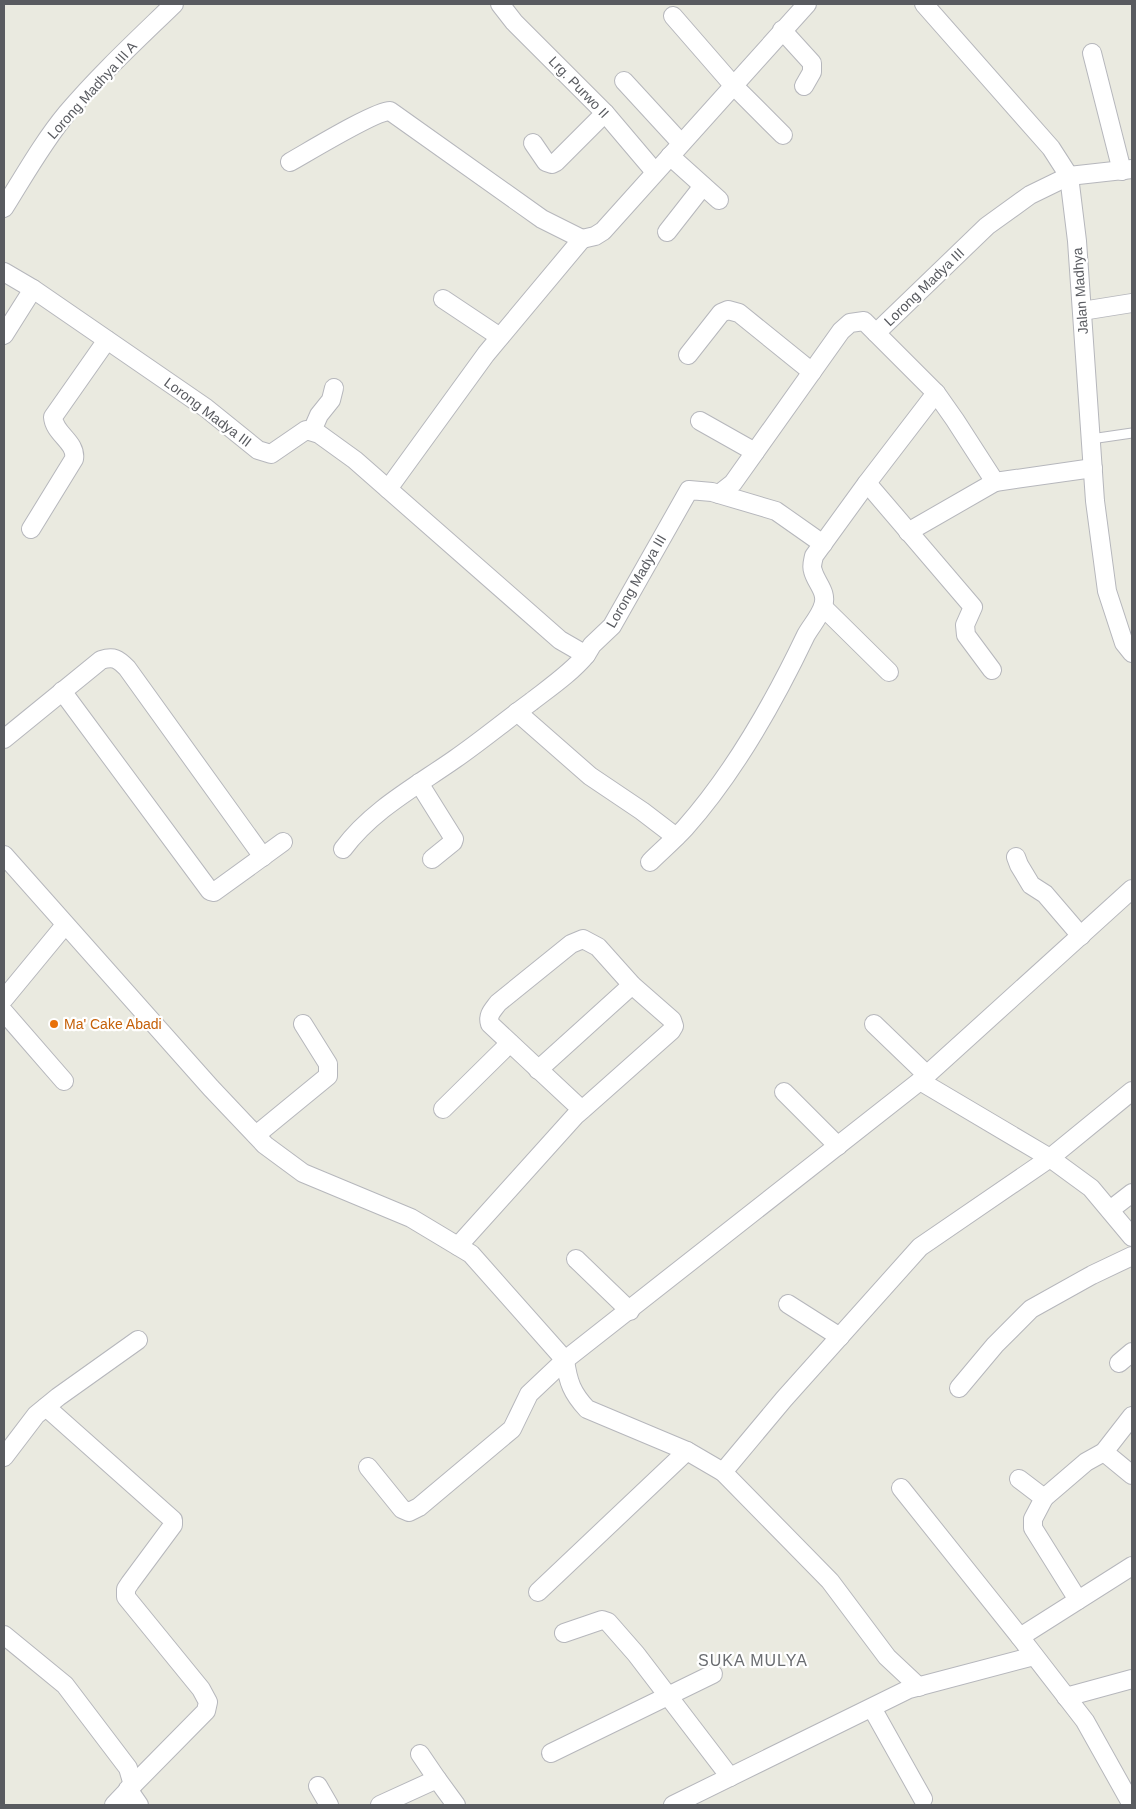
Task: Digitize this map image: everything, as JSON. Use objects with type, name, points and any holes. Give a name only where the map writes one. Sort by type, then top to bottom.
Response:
[{"type":"street","name":"Lorong Madhya III A","points":[[4,208],[44,143],[68,113],[106,71],[174,4]]},
{"type":"street","points":[[388,489],[500,337],[582,239],[595,236],[603,231],[732,85],[807,4]]},
{"type":"street","name":"Jalan Madhya","points":[[924,4],[1051,148],[1069,176],[1077,241],[1095,501],[1107,591],[1125,641]]},
{"type":"street","name":"Lrg. Purwo II","points":[[504,5],[514,22],[605,113],[655,172]]},
{"type":"street","points":[[673,16],[732,85],[783,135]]},
{"type":"street","points":[[782,30],[812,63],[812,72],[804,86]]},
{"type":"street","points":[[1069,176],[1127,170],[1092,53]]},
{"type":"street","points":[[624,81],[703,186],[719,200]]},
{"type":"street","points":[[290,162],[372,116],[390,111],[542,219],[582,239]]},
{"type":"street","points":[[533,143],[546,162],[552,164],[605,113]]},
{"type":"street","name":"Lorong Madya III","points":[[586,655],[592,646],[612,626],[686,493],[689,490],[719,494],[733,483],[841,331],[850,323],[864,321],[876,333],[988,226],[1030,195],[1069,176]]},
{"type":"street","points":[[667,232],[703,186]]},
{"type":"street","name":"Lorong Madya III","points":[[4,272],[33,289],[206,408],[258,450],[271,454],[306,430],[312,431]]},
{"type":"street","points":[[4,335],[33,289]]},
{"type":"street","points":[[443,299],[500,337]]},
{"type":"street","points":[[1082,311],[1132,303]]},
{"type":"street","points":[[688,355],[721,313],[728,310],[739,313],[812,372]]},
{"type":"street","points":[[876,333],[936,394],[955,420],[994,482]]},
{"type":"street","points":[[31,529],[74,459],[74,448],[58,430],[53,422],[53,417],[107,340]]},
{"type":"street","points":[[334,388],[330,400],[319,415],[312,431],[355,460],[560,640],[586,655],[580,663],[455,759],[395,799],[366,824],[343,850]]},
{"type":"street","points":[[650,862],[685,828],[724,777],[743,748],[789,672],[807,633],[823,607],[822,589],[812,569],[814,556],[867,483],[936,394]]},
{"type":"street","points":[[700,421],[755,452]]},
{"type":"street","points":[[908,532],[994,482],[1093,468]]},
{"type":"street","points":[[867,483],[973,607],[964,625],[966,635],[992,670]]},
{"type":"street","points":[[719,494],[776,511],[823,544]]},
{"type":"street","points":[[823,607],[889,672]]},
{"type":"street","points":[[4,739],[101,660],[110,657],[117,659],[127,668],[263,857]]},
{"type":"street","points":[[62,691],[210,891],[214,892],[283,842]]},
{"type":"street","points":[[517,712],[590,776],[642,811],[676,837]]},
{"type":"street","points":[[419,783],[454,839],[453,842],[432,859]]},
{"type":"street","points":[[4,855],[265,1145],[303,1173],[410,1218],[471,1254],[565,1360],[568,1381],[579,1401],[587,1409],[686,1451],[723,1472],[830,1581],[887,1657],[919,1687]]},
{"type":"street","points":[[1016,857],[1031,885],[1045,894],[1081,936]]},
{"type":"street","points":[[368,1467],[402,1509],[409,1512],[419,1507],[512,1429],[530,1394],[565,1360],[630,1311],[924,1078],[1132,889]]},
{"type":"street","points":[[64,1081],[5,999],[65,924]]},
{"type":"street","points":[[458,1246],[582,1110],[671,1032],[674,1026],[672,1020],[632,985],[598,947],[584,939],[571,944],[498,1003],[489,1015],[490,1024],[582,1110]]},
{"type":"street","points":[[538,1070],[632,985]]},
{"type":"street","points":[[256,1135],[328,1076],[328,1064],[303,1024]]},
{"type":"street","points":[[874,1024],[924,1078],[1050,1158],[1091,1188],[1132,1237]]},
{"type":"street","points":[[443,1109],[510,1043]]},
{"type":"street","points":[[723,1472],[784,1399],[920,1247],[1050,1158],[1132,1091]]},
{"type":"street","points":[[784,1092],[838,1146]]},
{"type":"street","points":[[1110,1210],[1132,1193]]},
{"type":"street","points":[[959,1388],[995,1345],[1031,1309],[1092,1275],[1132,1256]]},
{"type":"street","points":[[576,1259],[630,1311]]},
{"type":"street","points":[[788,1304],[840,1337]]},
{"type":"street","points":[[4,1458],[36,1415],[138,1340]]},
{"type":"street","points":[[46,1407],[172,1520],[173,1526],[126,1589],[126,1597],[201,1690],[208,1702],[206,1711],[114,1805]]},
{"type":"street","points":[[1078,1600],[1033,1528],[1033,1518],[1044,1498],[1086,1462],[1104,1452],[1132,1416]]},
{"type":"street","points":[[538,1592],[686,1451]]},
{"type":"street","points":[[1104,1452],[1132,1476]]},
{"type":"street","points":[[1019,1479],[1044,1498]]},
{"type":"street","points":[[901,1488],[1085,1721],[1132,1805]]},
{"type":"street","points":[[1020,1637],[1132,1566]]},
{"type":"street","points":[[564,1633],[602,1620],[608,1622],[636,1654],[730,1777]]},
{"type":"street","points":[[4,1635],[65,1685],[128,1768],[131,1787],[139,1805]]},
{"type":"street","points":[[673,1805],[909,1689],[1034,1656]]},
{"type":"street","points":[[551,1753],[713,1674]]},
{"type":"street","points":[[1066,1697],[1132,1680]]},
{"type":"street","points":[[872,1708],[923,1799]]},
{"type":"street","points":[[420,1754],[456,1805]]},
{"type":"street","points":[[380,1805],[437,1779]]},
{"type":"street","points":[[318,1786],[329,1805]]},
{"type":"lane","points":[[1091,439],[1132,433]]},
{"type":"place","name":"Ma' Cake Abadi","points":[[54,1024]]},
{"type":"district","name":"SUKA MULYA","points":[[753,1660]]}]
